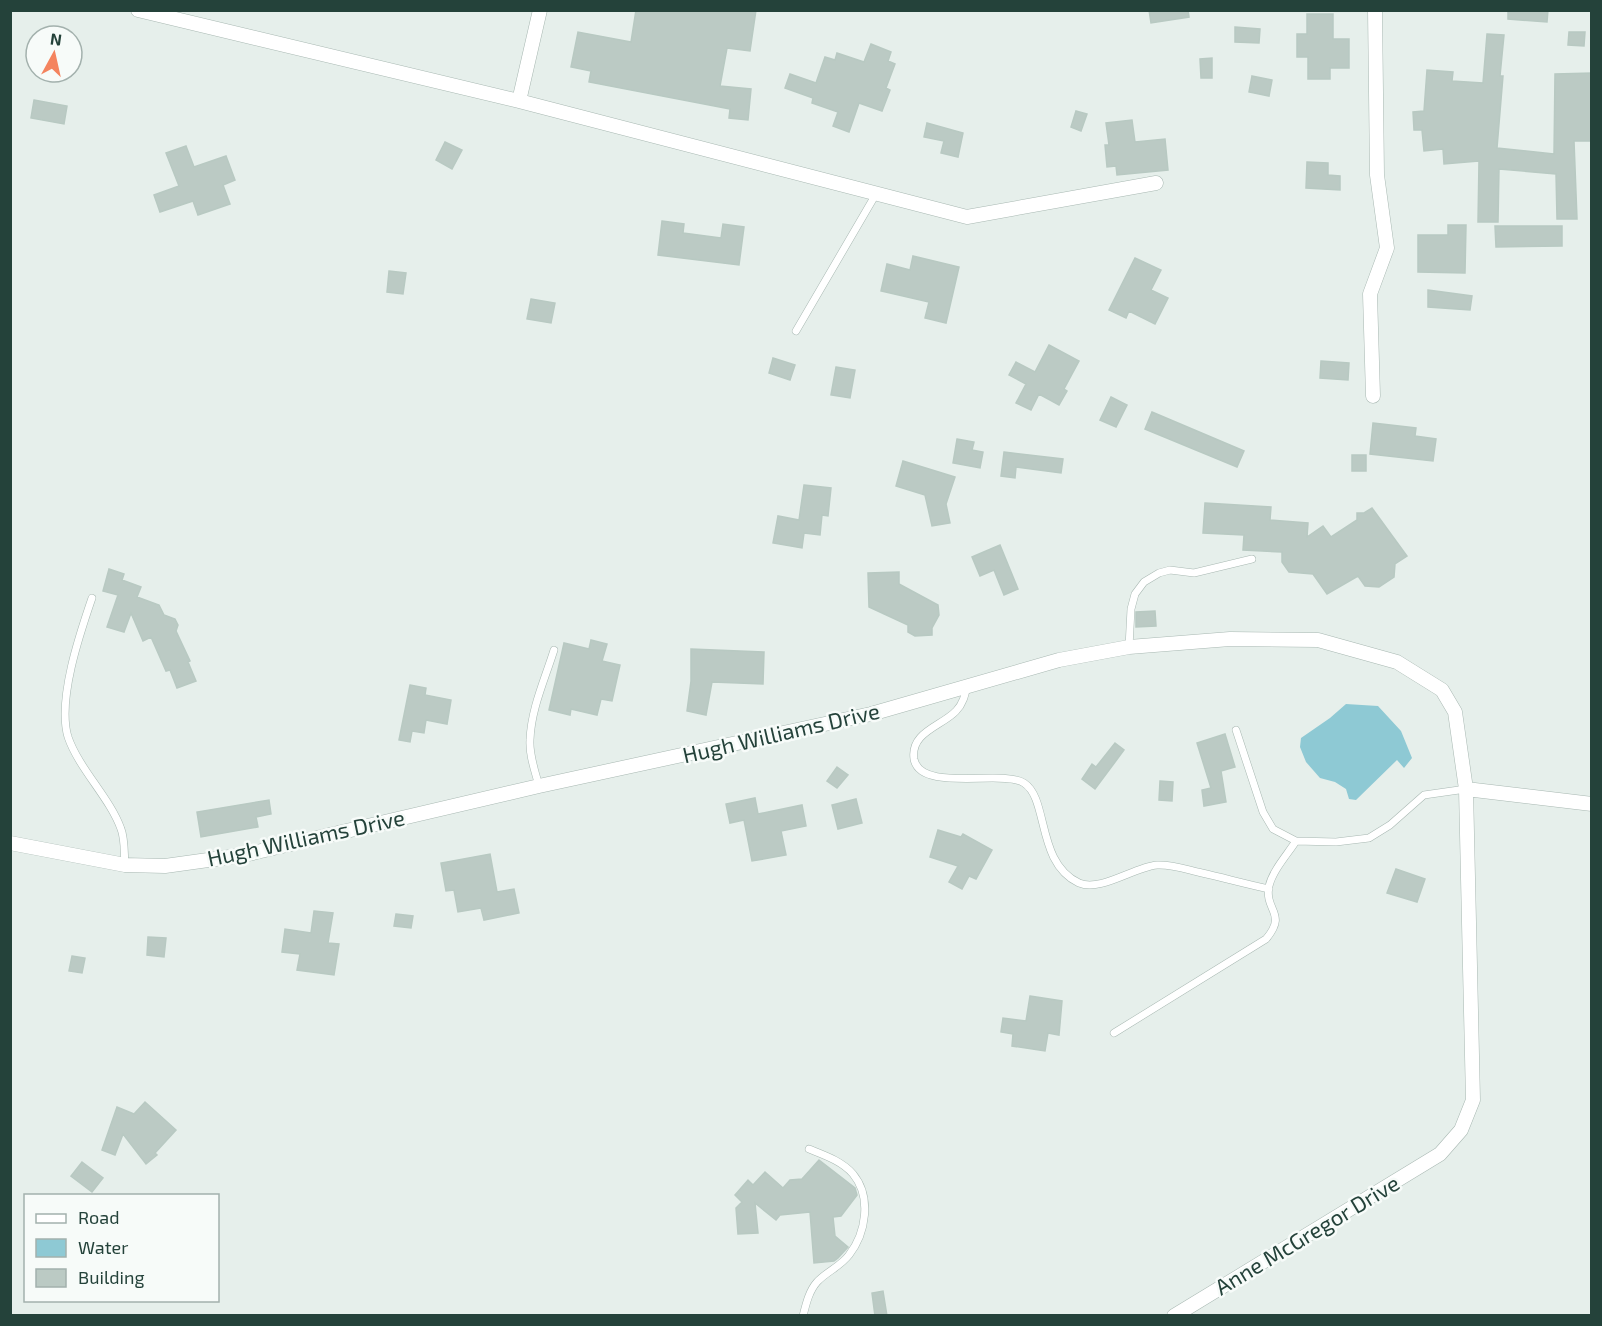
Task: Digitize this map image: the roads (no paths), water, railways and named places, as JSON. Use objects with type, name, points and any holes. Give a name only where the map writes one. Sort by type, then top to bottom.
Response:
[{"type":"street","points":[[138,10],[519,101],[967,217],[1156,183]]},
{"type":"street","points":[[519,101],[540,10]]},
{"type":"street","points":[[1373,396],[1370,294],[1387,248],[1377,175],[1375,10]]},
{"type":"street","name":"Hugh Williams Drive","points":[[10,843],[125,865],[165,866],[244,855],[539,786],[871,714],[1059,660],[1129,647],[1230,639],[1318,640],[1397,662],[1442,690],[1455,712],[1466,789]]},
{"type":"street","points":[[1466,789],[1592,804]]},
{"type":"street","name":"Anne McGregor Drive","points":[[1174,1316],[1440,1154],[1461,1130],[1473,1100],[1466,789]]},
{"type":"lane","points":[[796,331],[876,194]]},
{"type":"lane","points":[[1129,647],[1131,609],[1136,594],[1144,582],[1159,573],[1170,570],[1194,573],[1252,559]]},
{"type":"lane","points":[[92,598],[73,656],[65,713],[68,736],[79,759],[122,830],[125,865]]},
{"type":"lane","points":[[539,786],[532,761],[530,740],[536,705],[554,650]]},
{"type":"lane","points":[[967,686],[962,702],[956,711],[927,730],[916,745],[914,760],[920,769],[942,779],[1011,778],[1023,782],[1032,790],[1050,849],[1060,870],[1078,882],[1091,886],[1156,865],[1174,866],[1269,889]]},
{"type":"lane","points":[[1236,730],[1263,812],[1274,829],[1296,841],[1336,842],[1369,838],[1390,825],[1424,795],[1466,789]]},
{"type":"lane","points":[[1114,1033],[1266,939],[1275,928],[1276,918],[1269,899],[1272,878],[1296,841]]},
{"type":"lane","points":[[803,1316],[809,1296],[818,1281],[848,1257],[859,1240],[864,1223],[864,1196],[853,1174],[835,1159],[809,1149]]},
{"type":"water","points":[[1346,704],[1378,706],[1401,731],[1412,758],[1404,768],[1397,760],[1356,800],[1349,799],[1346,789],[1335,782],[1320,778],[1306,762],[1300,747],[1301,738]]}]
